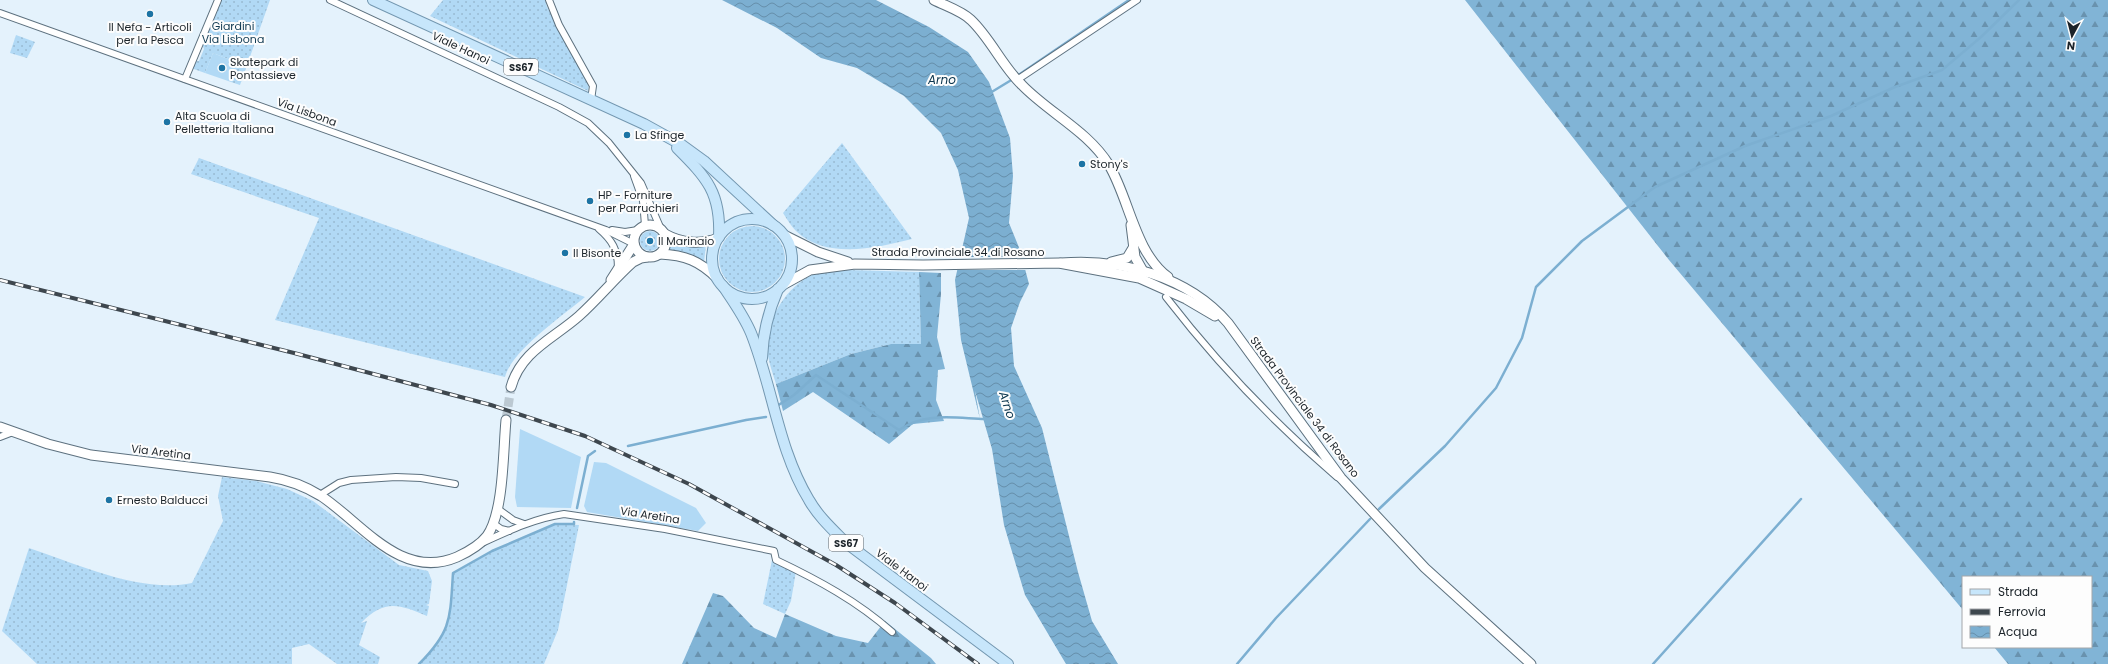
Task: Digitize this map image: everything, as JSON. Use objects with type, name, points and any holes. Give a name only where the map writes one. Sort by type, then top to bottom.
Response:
[{"type":"main road","name":"SS67","points":[[373,0],[644,124],[682,145],[704,161],[773,225]]},
{"type":"main road","points":[[934,0],[971,20],[1017,80],[1089,141],[1100,153],[1116,179],[1130,218],[1145,247],[1161,272],[1185,290]]},
{"type":"main road","name":"SS67","points":[[667,138],[691,161],[707,182],[715,196],[720,218],[718,238]]},
{"type":"main road","points":[[1130,218],[1135,257],[1141,270],[1160,286]]},
{"type":"main road","name":"Viale Hanoi","points":[[634,244],[634,239],[642,227],[655,225],[662,231],[684,242],[709,242],[718,238],[732,225],[749,219],[761,220],[773,225],[784,235],[792,255],[788,276],[780,287],[767,314],[763,337],[762,364]]},
{"type":"main road","points":[[660,254],[666,245],[662,231]]},
{"type":"main road","name":"Strada Provinciale 34 di Rosano","points":[[784,235],[818,252],[855,264]]},
{"type":"main road","name":"Viale Hanoi","points":[[718,238],[712,259],[720,282],[739,309],[750,331],[762,364],[783,444],[795,474],[809,501],[827,524],[845,542],[1008,664]]},
{"type":"main road","points":[[607,287],[634,244],[640,254],[647,257]]},
{"type":"main road","points":[[1120,274],[1141,270],[1147,260],[1145,247]]},
{"type":"main road","points":[[1093,262],[1114,262],[1127,258],[1133,248]]},
{"type":"main road","name":"Viale Hanoi","points":[[647,257],[660,254],[675,254],[690,258],[706,267],[732,293],[750,298],[767,295],[780,287]]},
{"type":"main road","points":[[511,387],[518,371],[528,356],[538,346],[578,317],[633,262],[647,257]]},
{"type":"main road","name":"Strada Provinciale 34 di Rosano","points":[[780,287],[810,270],[855,264],[923,265],[1093,262],[1141,270],[1185,290],[1215,310],[1228,323],[1341,478],[1424,568],[1531,664]]},
{"type":"main road","name":"Strada Provinciale 34 di Rosano","points":[[1060,263],[1120,274],[1160,286],[1196,304],[1232,330]]},
{"type":"main road","name":"Via Aretina","points":[[0,427],[61,448],[104,457],[282,480],[305,487],[320,496],[387,549],[404,558],[424,562],[446,561],[460,556],[479,544],[487,536],[494,524],[498,509],[506,420]]},
{"type":"street","points":[[185,79],[218,0]]},
{"type":"street","name":"Viale Hanoi","points":[[330,0],[545,100],[588,123],[609,143],[644,187],[662,231]]},
{"type":"street","points":[[549,0],[559,25],[593,86],[591,100]]},
{"type":"street","points":[[1017,80],[1137,0]]},
{"type":"street","name":"Via Lisbona","points":[[0,13],[597,226],[634,244]]},
{"type":"street","name":"Viale Hanoi","points":[[632,171],[643,201],[642,227]]},
{"type":"street","points":[[597,226],[611,239],[614,245],[618,268]]},
{"type":"street","name":"Via Lisbona","points":[[606,230],[625,232],[642,227]]},
{"type":"street","points":[[1166,297],[1196,336],[1252,399],[1298,444],[1355,493]]},
{"type":"street","points":[[0,432],[0,437],[13,432]]},
{"type":"street","points":[[320,496],[339,483],[350,480],[396,477],[420,478],[455,484]]},
{"type":"street","points":[[498,509],[513,520],[524,524]]},
{"type":"street","name":"Via Aretina","points":[[479,544],[524,524],[548,516],[564,514],[581,515],[665,528],[774,550],[776,560],[834,589],[868,611],[892,632]]},
{"type":"street","points":[[494,524],[501,529],[509,531]]},
{"type":"green space","name":"Giardini Via Lisbona","points":[[220,0],[270,0],[240,85],[231,82],[238,63],[213,53],[205,73],[191,68],[194,61],[199,61],[204,49],[202,43]]},
{"type":"green space","points":[[443,0],[545,0],[547,7],[589,85],[588,91],[430,16]]},
{"type":"green space","points":[[1465,0],[2108,0],[2108,664],[2008,664],[1995,648],[2092,648],[2092,576],[1962,576],[1962,609],[1669,260]]},
{"type":"green space","points":[[16,35],[35,42],[27,58],[10,53]]},
{"type":"green space","name":"Skatepark di Pontassieve","points":[[213,53],[238,63],[231,82],[205,73]]},
{"type":"green space","points":[[842,143],[912,239],[883,246],[836,249],[822,246],[808,240],[791,225],[783,213]]},
{"type":"green space","points":[[199,158],[585,297],[552,323],[528,345],[510,367],[505,377],[275,320],[319,218],[191,174]]},
{"type":"green space","points":[[752,226],[765,228],[775,236],[783,246],[785,259],[783,272],[775,282],[765,290],[752,292],[739,290],[729,282],[721,272],[719,259],[721,246],[729,236],[739,228]]},
{"type":"green space","points":[[650,231],[657,234],[660,241],[657,248],[650,251],[643,248],[640,241],[643,234]]},
{"type":"green space","points":[[672,242],[706,245],[704,262],[669,251]]},
{"type":"green space","points":[[848,270],[919,272],[921,344],[891,344],[851,354],[776,384],[769,362],[767,339],[769,328],[778,308],[791,290],[808,277],[821,272]]},
{"type":"green space","points":[[919,272],[941,273],[941,294],[937,337],[945,369],[938,370],[936,400],[944,421],[913,424],[889,444],[813,392],[783,411],[776,384],[851,354],[891,344],[921,344]]},
{"type":"green space","points":[[520,429],[581,457],[571,508],[517,507],[515,497]]},
{"type":"green space","points":[[594,462],[606,463],[696,508],[706,523],[698,531],[587,512],[584,506]]},
{"type":"green space","points":[[222,477],[256,481],[287,489],[313,501],[399,565],[428,571],[432,581],[429,604],[426,605],[429,606],[427,616],[408,609],[392,606],[377,610],[369,615],[361,623],[367,621],[359,645],[380,657],[378,664],[337,664],[309,644],[292,648],[292,664],[37,664],[2,631],[29,548],[88,569],[131,581],[173,585],[192,583],[223,521],[218,496]]},
{"type":"green space","points":[[555,524],[579,525],[558,630],[544,664],[419,664],[438,642],[447,623],[450,613],[453,573],[492,551]]},
{"type":"green space","points":[[772,560],[796,571],[791,601],[785,614],[763,604]]},
{"type":"green space","points":[[713,593],[723,596],[754,628],[776,638],[785,614],[836,636],[868,643],[885,621],[931,658],[936,664],[682,664]]},
{"type":"water","name":"Arno","points":[[722,0],[876,0],[929,27],[968,52],[989,82],[1010,138],[1013,176],[1009,223],[1020,250],[1029,284],[1020,302],[1011,328],[1014,366],[1042,428],[1078,572],[1092,621],[1118,664],[1066,664],[1025,595],[1004,525],[992,449],[975,391],[980,419],[961,340],[955,280],[969,218],[958,170],[941,133],[904,96],[857,68],[821,58],[777,28]]},
{"type":"pier","points":[[958,257],[1024,257],[1027,270],[956,270]]},
{"type":"waterway","points":[[1017,76],[1129,0]]},
{"type":"waterway","points":[[1379,509],[1445,446],[1496,388],[1522,338],[1536,287],[1582,241],[1655,187],[1745,146],[1831,116],[1895,87],[1942,70],[1981,37],[2019,0]]},
{"type":"waterway","points":[[990,93],[1013,79]]},
{"type":"waterway","points":[[777,406],[794,395],[816,375],[899,430],[909,424],[929,418],[951,417],[985,419]]},
{"type":"waterway","points":[[628,446],[766,417]]},
{"type":"waterway","points":[[577,508],[588,456],[595,451]]},
{"type":"waterway","points":[[1653,664],[1801,499]]},
{"type":"waterway","points":[[1237,664],[1276,618],[1370,519]]},
{"type":"waterway","points":[[419,664],[438,642],[447,623],[450,613],[453,573],[492,551],[555,524],[574,524],[574,522]]},
{"type":"tunnel","points":[[506,420],[511,387]]},
{"type":"railway","points":[[0,280],[294,353],[491,405],[585,436],[689,484],[836,565],[895,603],[978,664]]},
{"type":"place","name":"Il Nefa - Articoli per la Pesca","points":[[150,14]]},
{"type":"place","name":"Skatepark di Pontassieve","points":[[222,68]]},
{"type":"place","name":"Alta Scuola di Pelletteria Italiana","points":[[167,122]]},
{"type":"place","name":"La Sfinge","points":[[627,135]]},
{"type":"place","name":"Stony's","points":[[1082,164]]},
{"type":"place","name":"HP - Forniture per Parruchieri","points":[[590,201]]},
{"type":"place","name":"Il Marinaio","points":[[650,241]]},
{"type":"place","name":"Il Bisonte","points":[[565,253]]},
{"type":"place","name":"Ernesto Balducci","points":[[109,500]]}]
